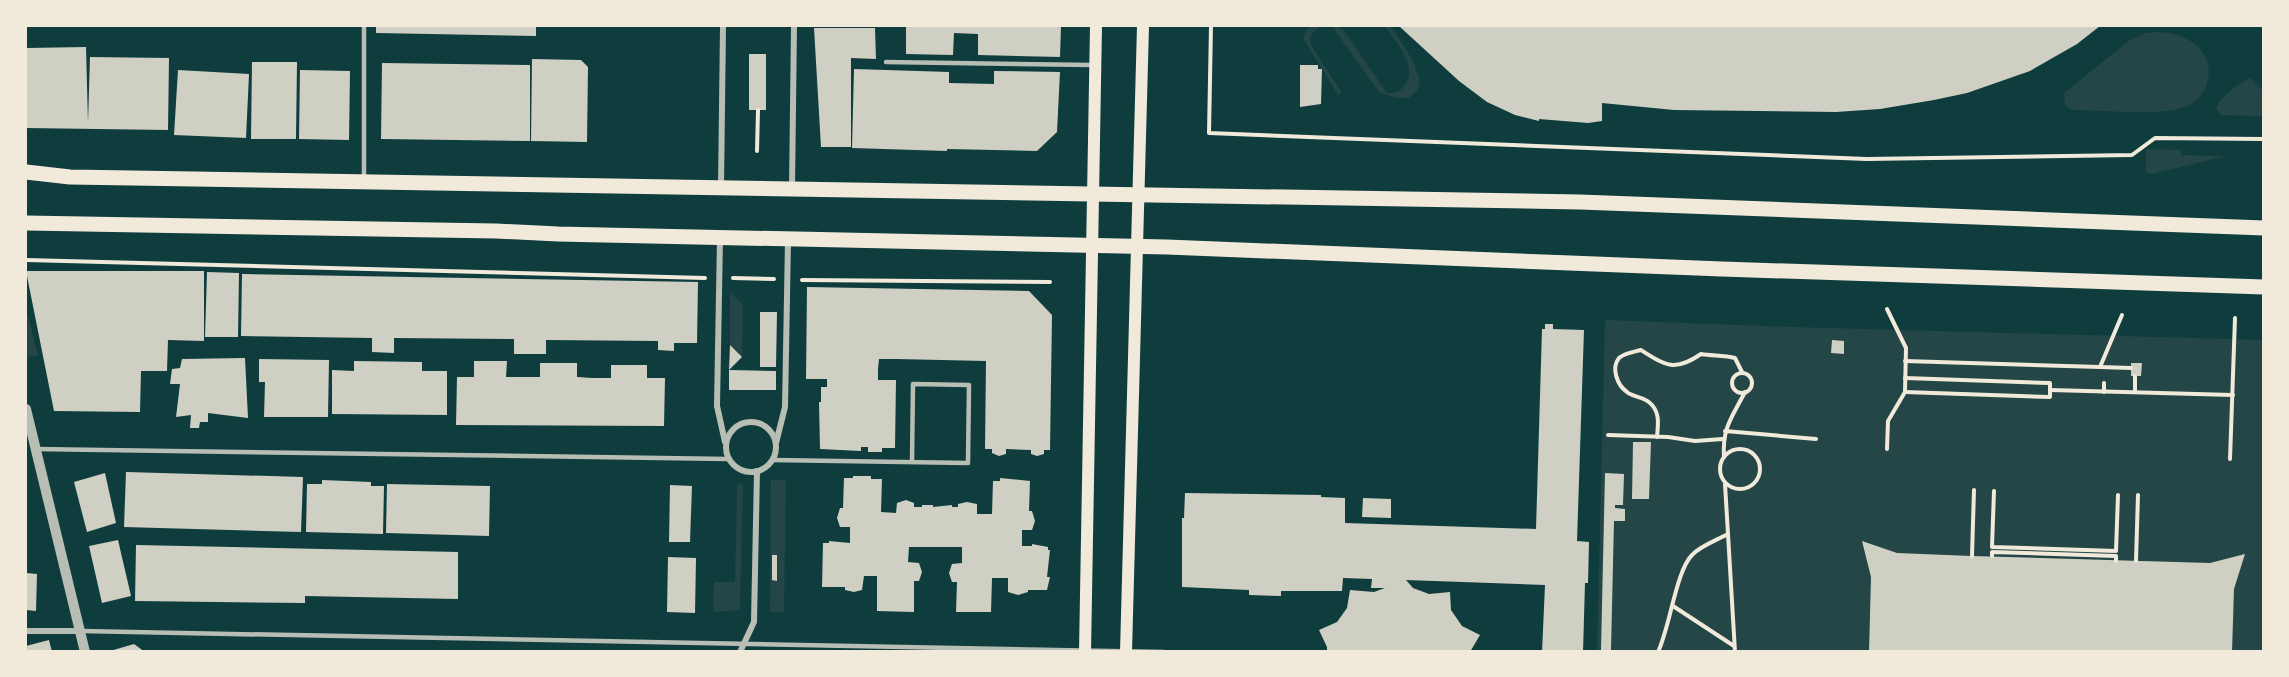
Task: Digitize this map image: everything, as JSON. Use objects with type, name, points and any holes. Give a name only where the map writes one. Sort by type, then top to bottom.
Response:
[{"type":"main road","points":[[1084,650],[1096,26]]},
{"type":"main road","points":[[1126,651],[1143,26]]},
{"type":"main road","points":[[26,172],[70,177],[1580,202],[2264,228]]},
{"type":"main road","points":[[26,224],[496,231],[1136,247],[2264,287]]},
{"type":"street","points":[[721,188],[723,26]]},
{"type":"street","points":[[792,189],[794,26]]},
{"type":"street","points":[[720,238],[717,406],[728,459],[741,471],[757,471],[767,467],[776,452],[785,407],[788,239]]},
{"type":"street","points":[[26,408],[85,651]]},
{"type":"street","points":[[725,442],[734,427],[751,421],[768,428],[776,443]]},
{"type":"street","points":[[740,651],[754,622],[757,471]]},
{"type":"street","points":[[26,631],[80,631]]},
{"type":"lane","points":[[364,26],[364,182]]},
{"type":"lane","points":[[886,62],[1096,65]]},
{"type":"lane","points":[[773,460],[968,463],[969,385],[913,384],[912,462]]},
{"type":"lane","points":[[35,449],[728,459]]},
{"type":"lane","points":[[80,631],[1164,651]]},
{"type":"path","points":[[1211,26],[1209,133],[1867,159],[2132,155],[2155,138],[2264,139]]},
{"type":"path","points":[[757,151],[758,110]]},
{"type":"path","points":[[26,260],[788,280],[1050,282]]},
{"type":"path","points":[[1887,309],[1906,348],[1905,392],[1888,421],[1887,450]]},
{"type":"path","points":[[2100,367],[2122,315]]},
{"type":"path","points":[[2230,459],[2235,318]]},
{"type":"path","points":[[1657,436],[1657,413],[1651,403],[1642,397],[1627,393],[1618,381],[1615,369],[1618,359],[1624,354],[1641,350],[1662,363],[1675,366],[1686,364],[1701,354],[1736,358],[1742,372],[1751,378],[1752,383],[1725,432],[1724,457]]},
{"type":"path","points":[[1905,361],[2131,368]]},
{"type":"path","points":[[1742,372],[1737,374],[1731,382],[1736,392],[1745,392]]},
{"type":"path","points":[[2134,392],[2135,376]]},
{"type":"path","points":[[1905,378],[2050,382],[2050,397],[1905,392]]},
{"type":"path","points":[[2103,392],[2104,383]]},
{"type":"path","points":[[2050,390],[2233,395]]},
{"type":"path","points":[[1725,432],[1816,439]]},
{"type":"path","points":[[1608,435],[1657,436],[1695,441],[1723,439]]},
{"type":"path","points":[[1736,449],[1754,454],[1761,470],[1759,479],[1753,486],[1744,490],[1725,484],[1719,469],[1724,457],[1736,449]]},
{"type":"path","points":[[1725,484],[1735,651]]},
{"type":"path","points":[[1972,556],[1974,490]]},
{"type":"path","points":[[1994,491],[1992,547],[2054,554],[2116,551],[2118,495]]},
{"type":"path","points":[[2136,561],[2138,495]]},
{"type":"path","points":[[1658,651],[1684,565],[1693,553],[1728,534]]},
{"type":"path","points":[[1992,556],[1992,552],[2116,556],[2116,561]]},
{"type":"path","points":[[1673,606],[1734,646]]},
{"type":"shaded area","points":[[1310,26],[1321,26],[1310,37],[1311,45],[1342,93],[1338,95],[1304,40],[1305,33]]},
{"type":"shaded area","points":[[1332,26],[1337,26],[1344,31],[1387,93],[1397,92],[1402,88],[1408,79],[1409,71],[1405,55],[1385,26],[1390,26],[1414,64],[1419,80],[1417,90],[1409,98],[1396,98],[1379,92]]},
{"type":"shaded area","points":[[2160,32],[2185,38],[2198,47],[2204,55],[2208,64],[2208,82],[2199,98],[2182,108],[2158,112],[2071,110],[2065,105],[2064,93],[2130,40],[2145,33]]},
{"type":"shaded area","points":[[2250,78],[2263,91],[2263,116],[2220,115],[2216,108],[2218,103],[2230,91]]},
{"type":"shaded area","points":[[2146,149],[2181,150],[2181,155],[2225,156],[2152,174],[2146,172]]},
{"type":"shaded area","points":[[730,292],[743,305],[742,357],[730,345]]},
{"type":"shaded area","points":[[26,312],[38,355],[27,357]]},
{"type":"shaded area","points":[[1605,320],[2263,340],[2263,651],[1597,652]]},
{"type":"shaded area","points":[[771,480],[786,480],[784,612],[770,612]]},
{"type":"shaded area","points":[[739,483],[743,486],[740,610],[713,612],[714,582],[735,582],[737,486]]},
{"type":"building","points":[[376,26],[536,26],[536,36],[376,33]]},
{"type":"building","points":[[906,26],[1061,26],[1060,57],[978,55],[978,34],[954,33],[953,55],[906,54]]},
{"type":"building","points":[[1399,26],[2100,26],[2077,44],[2030,71],[1967,93],[1934,100],[1880,109],[1836,112],[1674,110],[1602,103],[1602,121],[1588,123],[1539,119],[1539,121],[1515,115],[1487,102],[1459,81]]},
{"type":"building","points":[[814,28],[875,28],[876,59],[851,58],[851,147],[821,147]]},
{"type":"building","points":[[86,47],[88,123],[90,57],[169,58],[168,130],[26,128],[26,48]]},
{"type":"building","points":[[749,54],[766,54],[766,110],[749,110]]},
{"type":"building","points":[[532,59],[581,60],[588,67],[587,142],[531,141]]},
{"type":"building","points":[[252,62],[297,62],[296,139],[251,139]]},
{"type":"building","points":[[382,63],[530,65],[530,141],[381,139]]},
{"type":"building","points":[[1300,65],[1318,65],[1318,69],[1322,69],[1321,104],[1300,107]]},
{"type":"building","points":[[854,69],[949,72],[949,83],[994,84],[994,71],[1060,72],[1057,132],[1037,151],[852,148]]},
{"type":"building","points":[[178,70],[249,74],[246,138],[174,135]]},
{"type":"building","points":[[300,70],[350,71],[349,140],[299,139]]},
{"type":"building","points":[[26,271],[204,271],[204,341],[168,340],[167,371],[141,371],[140,412],[54,411]]},
{"type":"building","points":[[207,272],[239,273],[238,337],[205,337]]},
{"type":"building","points":[[242,274],[698,282],[697,343],[674,343],[674,351],[658,350],[658,341],[546,340],[546,354],[514,354],[514,339],[394,338],[394,353],[372,352],[372,338],[241,336]]},
{"type":"building","points":[[807,287],[1029,291],[1052,315],[1050,450],[1044,450],[1044,454],[1037,456],[1031,454],[1031,450],[1006,449],[1006,454],[999,456],[992,453],[992,449],[985,449],[986,361],[896,359],[879,359],[878,369],[878,380],[896,380],[895,448],[882,448],[882,452],[868,452],[868,447],[861,447],[861,451],[820,449],[819,402],[821,402],[821,387],[827,387],[827,379],[806,379]]},
{"type":"building","points":[[760,312],[777,312],[776,367],[760,367]]},
{"type":"building","points":[[1545,324],[1553,324],[1553,329],[1584,330],[1577,541],[1589,542],[1583,652],[1542,652],[1545,585],[1406,580],[1413,588],[1429,594],[1450,592],[1451,610],[1462,626],[1480,635],[1470,652],[1327,652],[1319,630],[1337,622],[1347,608],[1350,590],[1374,592],[1385,588],[1371,588],[1372,579],[1343,578],[1342,591],[1281,591],[1281,596],[1249,595],[1249,590],[1182,587],[1182,518],[1184,518],[1185,493],[1321,495],[1321,497],[1345,498],[1345,523],[1536,529],[1542,329],[1545,329]]},
{"type":"building","points":[[1832,340],[1844,341],[1844,354],[1831,353]]},
{"type":"building","points":[[730,345],[742,357],[729,370]]},
{"type":"building","points":[[245,358],[248,418],[208,413],[208,422],[200,422],[199,428],[190,428],[191,415],[176,417],[180,384],[170,384],[172,369],[180,368],[182,359]]},
{"type":"building","points":[[259,359],[329,360],[328,417],[264,417],[265,382],[259,382]]},
{"type":"building","points":[[354,361],[422,362],[422,371],[447,371],[447,415],[332,414],[332,370],[354,371]]},
{"type":"building","points":[[474,361],[507,361],[506,377],[540,377],[540,363],[577,363],[577,377],[592,378],[611,378],[611,365],[647,365],[647,378],[665,378],[664,426],[456,425],[457,377],[474,377]]},
{"type":"building","points":[[2131,363],[2142,363],[2141,376],[2131,376]]},
{"type":"building","points":[[729,370],[776,371],[776,390],[729,390]]},
{"type":"building","points":[[1633,442],[1651,442],[1649,499],[1632,499]]},
{"type":"building","points":[[126,472],[303,477],[301,532],[124,527]]},
{"type":"building","points":[[105,473],[116,523],[87,532],[74,482]]},
{"type":"building","points":[[1605,473],[1624,474],[1623,505],[1615,505],[1615,508],[1625,509],[1625,521],[1614,521],[1611,650],[1601,650]]},
{"type":"building","points":[[853,476],[871,476],[871,479],[882,479],[881,512],[896,513],[897,503],[906,500],[914,503],[914,507],[952,505],[952,507],[958,507],[958,504],[967,502],[977,504],[977,514],[992,514],[993,481],[1000,481],[1000,478],[1030,481],[1029,511],[1032,511],[1035,521],[1032,530],[1022,530],[1022,546],[1032,546],[1032,544],[1048,547],[1050,550],[1047,577],[1050,577],[1047,590],[1028,590],[1018,595],[1008,592],[1008,578],[992,578],[991,612],[956,612],[957,582],[952,582],[949,573],[952,564],[962,563],[962,547],[909,547],[908,562],[919,563],[922,572],[919,581],[914,581],[914,612],[877,611],[877,576],[864,576],[862,590],[854,592],[845,590],[845,587],[822,587],[823,543],[829,543],[829,541],[850,543],[850,527],[840,527],[837,518],[840,508],[843,508],[844,478],[853,478]]},
{"type":"building","points":[[322,480],[371,482],[371,486],[384,486],[383,534],[306,532],[307,484],[322,484]]},
{"type":"building","points":[[387,484],[490,486],[489,536],[386,533]]},
{"type":"building","points":[[670,485],[692,486],[690,542],[669,542]]},
{"type":"building","points":[[1363,498],[1391,499],[1391,518],[1362,517]]},
{"type":"building","points":[[118,540],[131,596],[102,603],[89,546]]},
{"type":"building","points":[[1862,541],[1897,553],[1972,556],[2210,563],[2245,554],[2234,589],[2232,652],[1869,652],[1871,577]]},
{"type":"building","points":[[136,545],[458,552],[458,599],[305,596],[305,603],[135,601]]},
{"type":"building","points":[[772,555],[777,555],[777,581],[772,580]]},
{"type":"building","points":[[668,557],[696,558],[695,613],[667,612]]},
{"type":"building","points":[[26,573],[37,574],[36,611],[26,610]]},
{"type":"building","points":[[49,640],[52,652],[26,652],[26,646]]},
{"type":"building","points":[[134,644],[145,652],[110,652],[110,651]]}]
